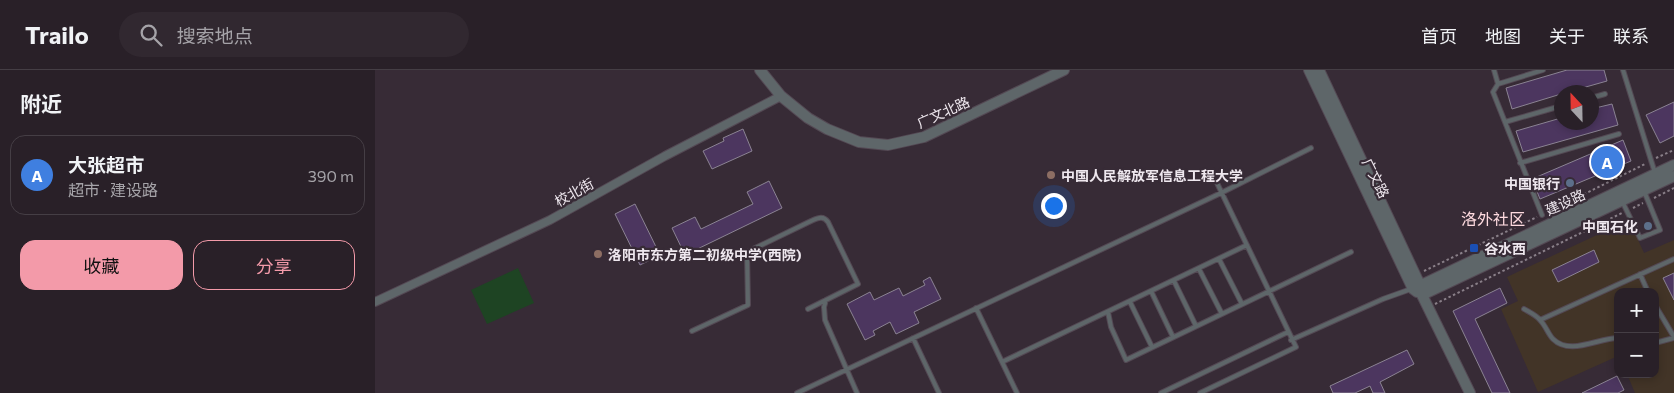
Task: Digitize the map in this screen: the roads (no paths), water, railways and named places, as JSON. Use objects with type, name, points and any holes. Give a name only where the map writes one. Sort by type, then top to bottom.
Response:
[{"type":"street","name":"广文北路","points":[[760,70],[781,96],[808,118],[827,129],[859,142],[888,145],[924,137],[1064,70]]},
{"type":"street","name":"广文路","points":[[1309,70],[1418,290],[1429,307],[1470,393]]},
{"type":"street","name":"广文路","points":[[1319,70],[1418,290]]},
{"type":"street","name":"校北街","points":[[375,302],[550,220],[665,156],[781,96]]},
{"type":"street","name":"建设路","points":[[1642,186],[1655,174],[1674,165]]},
{"type":"street","name":"建设路","points":[[1418,290],[1642,186],[1674,176]]},
{"type":"lane","points":[[1494,70],[1498,84]]},
{"type":"lane","points":[[1542,215],[1493,92],[1498,84],[1543,70]]},
{"type":"lane","points":[[1623,70],[1655,174]]},
{"type":"lane","points":[[1599,96],[1605,94]]},
{"type":"lane","points":[[1505,122],[1554,108]]},
{"type":"lane","points":[[1520,162],[1619,134]]},
{"type":"lane","points":[[797,393],[1311,148]]},
{"type":"lane","points":[[1200,393],[1296,347],[1217,183]]},
{"type":"lane","points":[[1620,196],[1640,238],[1660,230],[1642,186]]},
{"type":"lane","points":[[691,332],[748,305],[747,252],[820,217],[828,222],[858,284],[808,309]]},
{"type":"lane","points":[[1002,362],[1247,245]]},
{"type":"lane","points":[[1108,312],[1111,326],[1126,360],[1351,252]]},
{"type":"lane","points":[[1219,259],[1242,304]]},
{"type":"lane","points":[[1540,320],[1674,259]]},
{"type":"lane","points":[[1199,269],[1222,314]]},
{"type":"lane","points":[[1640,274],[1646,288]]},
{"type":"lane","points":[[1174,281],[1196,326]]},
{"type":"lane","points":[[1291,340],[1383,300],[1418,290]]},
{"type":"lane","points":[[1151,291],[1173,337]]},
{"type":"lane","points":[[825,300],[825,320],[857,393]]},
{"type":"lane","points":[[1130,302],[1152,347]]},
{"type":"lane","points":[[977,308],[1017,393]]},
{"type":"lane","points":[[1524,309],[1540,320],[1555,341],[1565,346],[1575,346],[1614,338]]},
{"type":"lane","points":[[1659,312],[1674,337],[1659,342]]},
{"type":"lane","points":[[1161,393],[1288,332]]},
{"type":"lane","points":[[913,338],[939,393]]},
{"type":"place","name":"大张超市","points":[[1607,162]]},
{"type":"place","name":"中国人民解放军信息工程大学","points":[[1051,175]]},
{"type":"place","name":"中国银行","points":[[1570,183]]},
{"type":"place","name":"中国石化","points":[[1648,226]]},
{"type":"place","name":"谷水西","points":[[1474,248]]},
{"type":"place","name":"洛阳市东方第二初级中学(西院)","points":[[598,254]]},
{"type":"district","name":"洛外社区","points":[[1493,218]]}]
